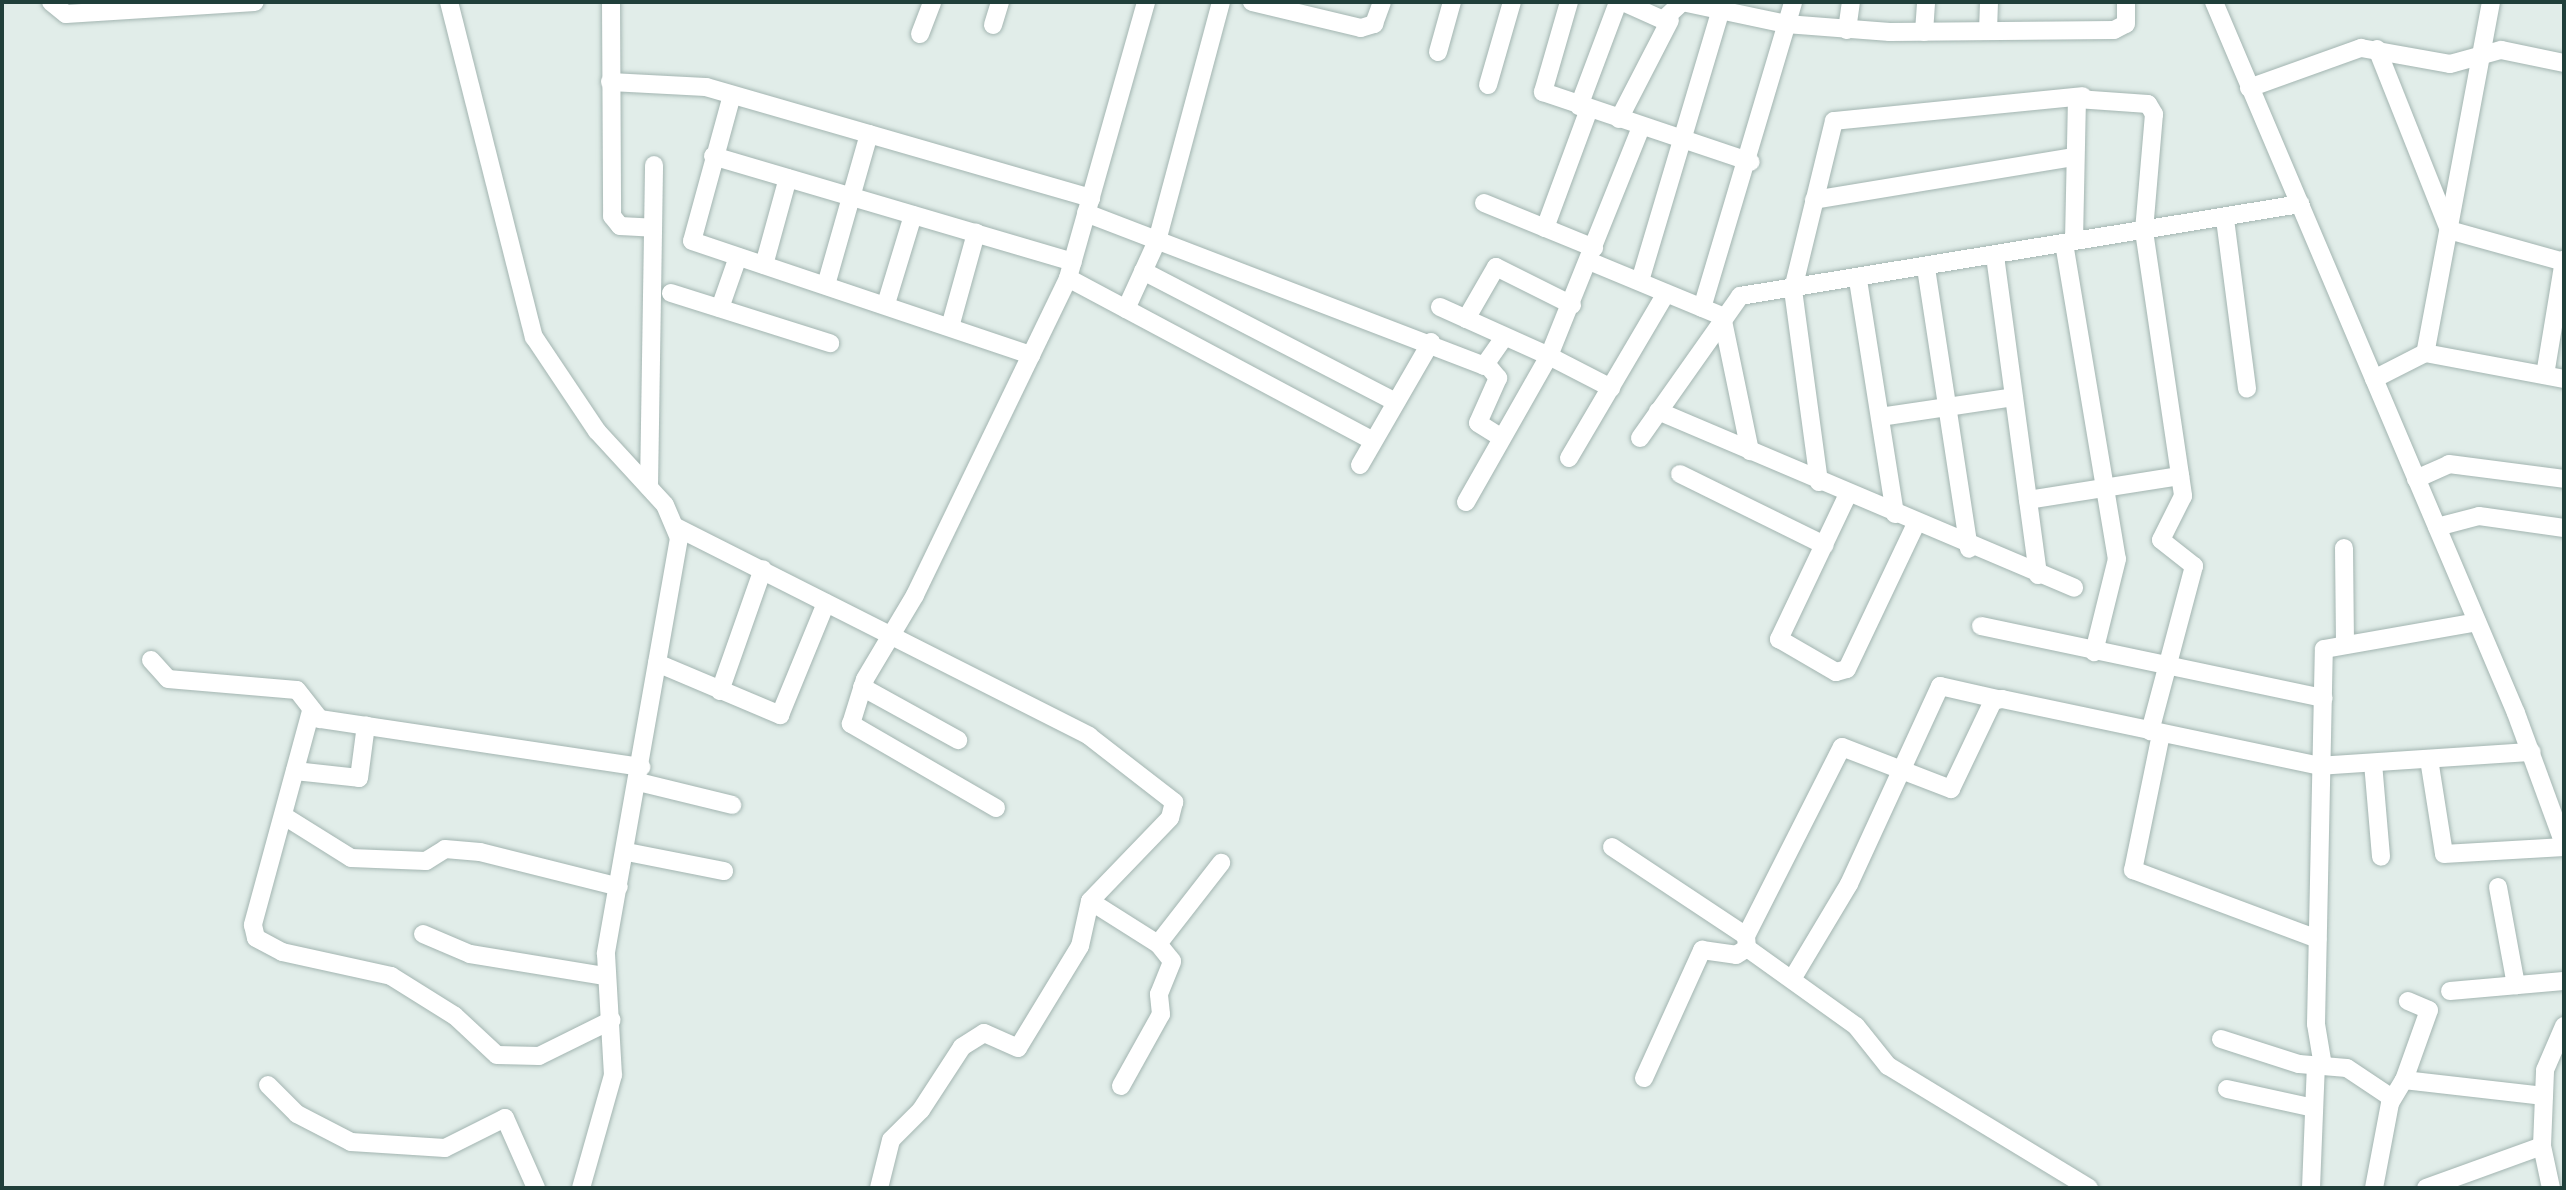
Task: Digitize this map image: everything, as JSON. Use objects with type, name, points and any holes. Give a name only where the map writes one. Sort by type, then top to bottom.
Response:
[{"type":"street","points":[[51,2],[57,14],[66,14],[255,2]]},
{"type":"street","points":[[449,2],[534,337],[597,431],[649,487],[676,527],[679,548],[605,976],[612,1020],[613,1075],[581,1188]]},
{"type":"street","points":[[611,2],[612,216],[620,226],[653,228]]},
{"type":"street","points":[[920,34],[932,2]]},
{"type":"street","points":[[993,25],[1000,2]]},
{"type":"street","points":[[996,808],[856,733],[851,724],[862,687],[891,637],[1070,270],[1146,2]]},
{"type":"street","points":[[1126,309],[1157,241],[1221,2]]},
{"type":"street","points":[[1262,3],[1361,28],[1374,24],[1382,2]]},
{"type":"street","points":[[1438,52],[1452,2]]},
{"type":"street","points":[[1488,85],[1512,2]]},
{"type":"street","points":[[1569,2],[1542,87],[1584,107],[1751,162]]},
{"type":"street","points":[[1545,228],[1620,2],[1670,20]]},
{"type":"street","points":[[1619,119],[1682,2],[1722,7],[1786,24],[1847,30],[1924,32],[2121,29],[2126,2]]},
{"type":"street","points":[[1702,308],[1751,162],[1793,2]]},
{"type":"street","points":[[1847,30],[1851,2]]},
{"type":"street","points":[[1924,32],[1926,2]]},
{"type":"street","points":[[1988,31],[1989,2]]},
{"type":"street","points":[[2214,2],[2532,752],[2564,846],[2444,854],[2429,759]]},
{"type":"street","points":[[2425,353],[2491,2]]},
{"type":"street","points":[[1640,281],[1686,142],[1722,7]]},
{"type":"street","points":[[2249,88],[2329,54],[2377,49],[2450,64],[2501,50],[2564,63]]},
{"type":"street","points":[[2377,49],[2449,230]]},
{"type":"street","points":[[610,82],[686,84],[869,134],[1088,206],[1157,241],[1431,342],[1488,366],[1498,374],[1478,423],[1502,438]]},
{"type":"street","points":[[732,95],[689,236],[738,257],[1031,355]]},
{"type":"street","points":[[2083,96],[2075,105],[2069,242],[2117,569],[2094,652]]},
{"type":"street","points":[[1819,482],[1793,289],[1814,200],[1839,117],[2083,96],[2152,108],[2144,231],[2182,502],[2161,540],[2194,566],[2162,667],[2156,733],[2133,870],[2318,939]]},
{"type":"street","points":[[1466,502],[1549,356],[1641,127]]},
{"type":"street","points":[[826,285],[869,134]]},
{"type":"street","points":[[713,156],[976,233],[1070,270],[1126,309],[1371,440]]},
{"type":"street","points":[[1814,200],[2074,157]]},
{"type":"street","points":[[649,487],[654,165]]},
{"type":"street","points":[[764,265],[788,178]]},
{"type":"street","points":[[1484,203],[1545,228],[1640,281],[1722,316]]},
{"type":"street","points":[[1640,438],[1722,316],[1740,296],[1858,280],[2300,204]]},
{"type":"street","points":[[886,304],[913,215]]},
{"type":"street","points":[[2225,219],[2247,389]]},
{"type":"street","points":[[2449,230],[2564,264],[2545,375]]},
{"type":"street","points":[[950,327],[976,233]]},
{"type":"street","points":[[1995,256],[2038,575]]},
{"type":"street","points":[[720,308],[738,257]]},
{"type":"street","points":[[1466,319],[1496,267],[1572,305]]},
{"type":"street","points":[[1926,268],[1969,549]]},
{"type":"street","points":[[1143,271],[1394,401]]},
{"type":"street","points":[[1858,280],[1895,514]]},
{"type":"street","points":[[671,293],[830,343]]},
{"type":"street","points":[[1569,458],[1666,293]]},
{"type":"street","points":[[1440,307],[1611,388]]},
{"type":"street","points":[[1722,316],[1750,451]]},
{"type":"street","points":[[1488,366],[1504,337]]},
{"type":"street","points":[[1360,465],[1371,440],[1431,342]]},
{"type":"street","points":[[2374,379],[2425,353],[2564,379]]},
{"type":"street","points":[[1880,417],[2014,397]]},
{"type":"street","points":[[1658,411],[1969,549],[2074,588]]},
{"type":"street","points":[[2416,479],[2446,464],[2564,479]]},
{"type":"street","points":[[1680,474],[1824,545]]},
{"type":"street","points":[[2028,500],[2180,476]]},
{"type":"street","points":[[1848,494],[1779,639],[1840,673],[1916,524]]},
{"type":"street","points":[[2437,527],[2479,516],[2564,528]]},
{"type":"street","points":[[676,527],[1089,736],[1171,797],[1170,818],[1090,901],[1080,946],[1018,1048],[986,1033],[962,1047],[921,1110],[891,1140],[879,1188]]},
{"type":"street","points":[[2344,548],[2345,641]]},
{"type":"street","points":[[720,691],[763,569]]},
{"type":"street","points":[[657,663],[783,714],[826,603]]},
{"type":"street","points":[[2311,1188],[2319,1066],[2318,939],[2324,766],[2324,649],[2345,641],[2477,622]]},
{"type":"street","points":[[1981,626],[2162,667],[2324,698]]},
{"type":"street","points":[[151,660],[168,679],[297,690],[311,711],[366,725],[639,775],[732,805]]},
{"type":"street","points":[[1794,976],[1849,884],[1940,686],[2324,766],[2532,752]]},
{"type":"street","points":[[862,687],[958,740]]},
{"type":"street","points":[[1644,1078],[1702,950],[1736,955],[1747,942],[1842,747],[1954,787],[1997,699]]},
{"type":"street","points":[[311,711],[253,925],[261,943],[391,976],[455,1016],[497,1055],[539,1056],[612,1020]]},
{"type":"street","points":[[295,771],[359,778],[366,725]]},
{"type":"street","points":[[2373,763],[2381,857]]},
{"type":"street","points":[[284,816],[351,858],[426,861],[445,849],[480,852],[619,887]]},
{"type":"street","points":[[1612,847],[1794,976],[1856,1026],[1888,1066],[2089,1188]]},
{"type":"street","points":[[627,852],[724,871]]},
{"type":"street","points":[[1158,944],[1221,863]]},
{"type":"street","points":[[2498,887],[2516,985]]},
{"type":"street","points":[[1090,901],[1158,944],[1172,961],[1159,994],[1161,1014],[1121,1086]]},
{"type":"street","points":[[423,934],[470,954],[605,976]]},
{"type":"street","points":[[2450,991],[2564,981]]},
{"type":"street","points":[[2374,1188],[2392,1098],[2404,1080],[2429,1010],[2408,1001]]},
{"type":"street","points":[[2551,1188],[2542,1146],[2544,1096],[2548,1059],[2564,1026]]},
{"type":"street","points":[[2221,1039],[2319,1066],[2357,1072],[2392,1098]]},
{"type":"street","points":[[2404,1080],[2544,1096]]},
{"type":"street","points":[[268,1085],[297,1114],[351,1142],[445,1148],[505,1118],[536,1188]]},
{"type":"street","points":[[2227,1089],[2314,1108]]},
{"type":"street","points":[[2426,1188],[2542,1146]]}]
